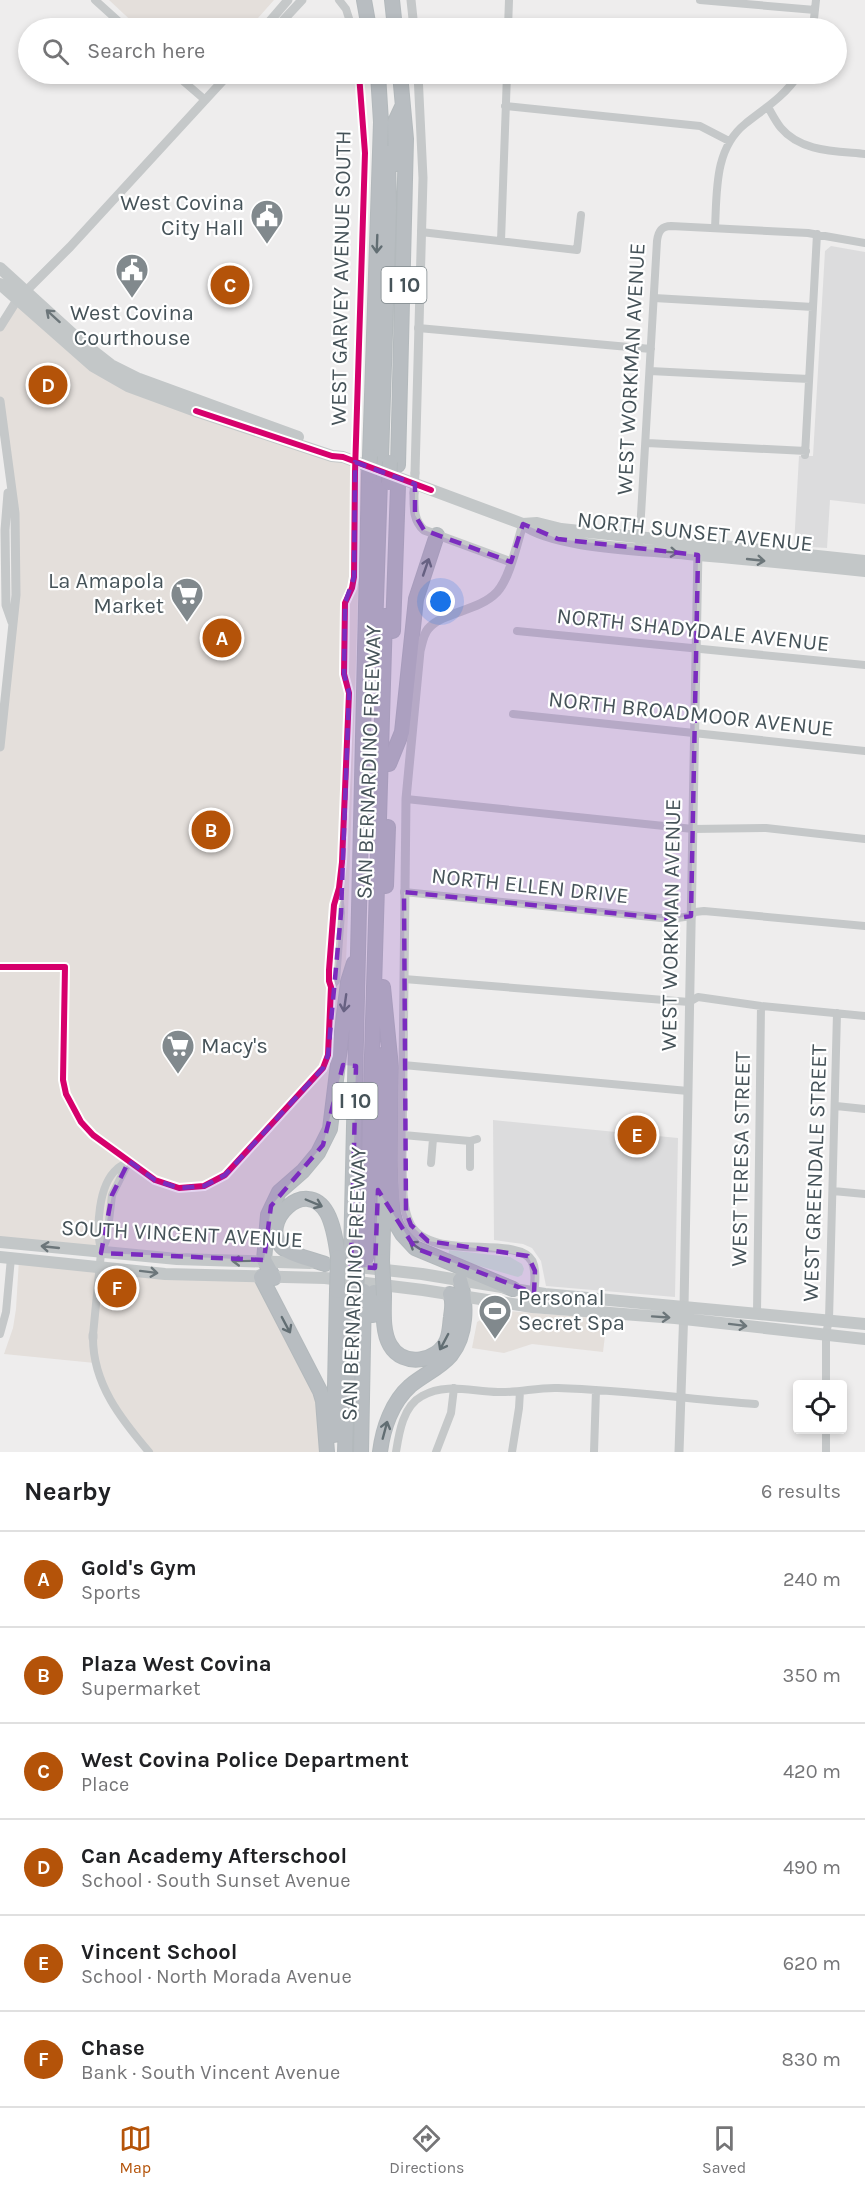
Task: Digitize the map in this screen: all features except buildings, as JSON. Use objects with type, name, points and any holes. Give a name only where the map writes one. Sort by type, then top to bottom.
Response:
[{"type":"highway","points":[[364,0],[367,18]]},
{"type":"highway","points":[[371,0],[373,18]]},
{"type":"highway","points":[[392,0],[394,18]]},
{"type":"highway","points":[[401,0],[403,18]]},
{"type":"highway","name":"SAN BERNARDINO FREEWAY","points":[[357,1260],[384,1192],[379,1168],[389,765],[379,84]]},
{"type":"highway","name":"SAN BERNARDINO FREEWAY","points":[[369,1452],[361,1290],[357,1260],[359,946],[384,471],[406,184],[402,84]]},
{"type":"highway","points":[[361,1452],[361,1290],[357,1260],[384,471]]},
{"type":"highway","points":[[389,765],[402,732],[416,599],[437,535]]},
{"type":"highway","points":[[327,1452],[323,1401],[320,1391],[267,1278],[264,1260],[268,1215],[274,1199],[311,1162],[323,1145],[330,1128],[348,982],[359,946]]},
{"type":"highway","points":[[383,987],[391,1067],[390,1168],[393,1213],[396,1224],[415,1248],[513,1289]]},
{"type":"highway","points":[[310,1200],[322,1206],[332,1227],[357,1260],[285,1250],[278,1242],[277,1234],[279,1218],[287,1205],[294,1201],[310,1200]]},
{"type":"highway","points":[[380,1452],[387,1421],[399,1399],[408,1387],[449,1357],[458,1342],[464,1320],[465,1297],[460,1280]]},
{"type":"highway","points":[[361,1290],[384,1324],[390,1345],[402,1357],[418,1360],[436,1353],[448,1338],[453,1301],[450,1294]]},
{"type":"highway","points":[[333,1452],[361,1290]]},
{"type":"highway","points":[[352,1452],[361,1290]]},
{"type":"highway","name":"SAN BERNARDINO FREEWAY","points":[[345,1452],[361,1290]]},
{"type":"main road","points":[[0,268],[22,296]]},
{"type":"main road","points":[[0,284],[22,296]]},
{"type":"main road","name":"NORTH SUNSET AVENUE","points":[[22,296],[111,365],[139,379],[333,450],[343,457],[558,539],[865,561]]},
{"type":"main road","name":"NORTH SUNSET AVENUE","points":[[698,549],[865,572]]},
{"type":"main road","name":"SOUTH VINCENT AVENUE","points":[[0,1242],[206,1261],[357,1260],[534,1293],[684,1313]]},
{"type":"main road","name":"SOUTH VINCENT AVENUE","points":[[6,1258],[165,1274],[325,1278],[361,1290],[450,1294],[532,1307],[684,1313]]},
{"type":"main road","points":[[684,1313],[757,1313],[865,1324]]},
{"type":"main road","points":[[684,1313],[865,1339]]},
{"type":"street","points":[[95,0],[115,18]]},
{"type":"street","points":[[273,18],[288,0]]},
{"type":"street","points":[[285,18],[302,0]]},
{"type":"street","points":[[339,0],[346,9],[349,18]]},
{"type":"street","points":[[411,0],[413,18]]},
{"type":"street","points":[[508,18],[509,0]]},
{"type":"street","points":[[700,0],[815,10]]},
{"type":"street","points":[[814,18],[816,0]]},
{"type":"street","points":[[187,84],[204,99]]},
{"type":"street","points":[[0,327],[22,296],[70,247],[219,84]]},
{"type":"street","name":"WEST GARVEY AVENUE SOUTH","points":[[129,1161],[155,1180],[179,1188],[204,1186],[225,1175],[317,1076],[328,1055],[331,987],[336,981],[337,969],[349,694],[344,674],[345,603],[354,577],[355,451],[365,153],[360,84]]},
{"type":"street","points":[[419,84],[422,132],[422,232],[414,493],[416,521],[424,530],[511,562]]},
{"type":"street","points":[[501,241],[506,84]]},
{"type":"street","points":[[792,84],[784,94],[744,125],[729,141],[719,168],[715,228],[817,234],[865,243]]},
{"type":"street","points":[[505,106],[700,126],[729,141]]},
{"type":"street","points":[[768,107],[781,129],[801,144],[865,154]]},
{"type":"street","points":[[422,232],[577,250],[581,215]]},
{"type":"street","name":"WEST WORKMAN AVENUE","points":[[640,544],[658,237],[662,228],[671,226],[715,228]]},
{"type":"street","points":[[646,443],[806,453],[817,234]]},
{"type":"street","points":[[654,298],[813,307]]},
{"type":"street","points":[[418,328],[651,349]]},
{"type":"street","points":[[650,371],[809,379]]},
{"type":"street","points":[[0,401],[8,490],[5,530],[6,605],[12,622]]},
{"type":"street","points":[[0,747],[12,622],[16,605],[15,513],[8,490]]},
{"type":"street","points":[[523,524],[505,580],[497,592],[470,609],[438,621],[428,630],[420,651],[406,799],[403,1135],[404,1196],[411,1226],[428,1241],[440,1244],[520,1252],[532,1262],[535,1270],[532,1307]]},
{"type":"street","points":[[5,530],[10,538],[12,584],[16,585]]},
{"type":"street","name":"WEST WORKMAN AVENUE","points":[[679,1452],[684,1313],[698,549]]},
{"type":"street","name":"NORTH SHADYDALE AVENUE","points":[[518,631],[865,665]]},
{"type":"street","name":"NORTH BROADMOOR AVENUE","points":[[513,714],[865,751]]},
{"type":"street","points":[[406,799],[693,829],[766,828],[865,839]]},
{"type":"street","name":"NORTH ELLEN DRIVE","points":[[404,892],[671,919],[704,911],[865,926]]},
{"type":"street","points":[[0,967],[65,968],[63,1075],[66,1094],[86,1128],[129,1161],[112,1195],[107,1238],[99,1266],[93,1336],[95,1363],[103,1387],[124,1422],[149,1452]]},
{"type":"street","points":[[404,978],[689,1002],[698,997],[761,1006],[865,1016]]},
{"type":"street","name":"WEST TERESA STREET","points":[[757,1313],[761,1006]]},
{"type":"street","name":"WEST GREENDALE STREET","points":[[826,1380],[836,1106],[837,1012]]},
{"type":"street","points":[[403,1065],[688,1091]]},
{"type":"street","points":[[836,1106],[865,1109]]},
{"type":"street","points":[[403,1135],[473,1140],[470,1167]]},
{"type":"street","points":[[431,1163],[433,1138]]},
{"type":"street","points":[[833,1191],[865,1194]]},
{"type":"street","points":[[0,1334],[6,1312],[6,1258]]},
{"type":"street","points":[[396,1452],[400,1429],[410,1407],[420,1396],[433,1391],[454,1388],[498,1392],[555,1388],[596,1390],[755,1404]]},
{"type":"street","points":[[436,1452],[451,1413],[454,1388]]},
{"type":"street","points":[[594,1452],[596,1390]]},
{"type":"street","points":[[512,1452],[520,1391]]},
{"type":"street","points":[[826,1434],[826,1452]]},
{"type":"highlighted area","points":[[355,462],[415,484],[415,515],[424,530],[511,562],[523,524],[558,539],[698,555],[691,916],[671,919],[404,892],[406,1212],[411,1225],[428,1241],[528,1256],[535,1271],[534,1293],[415,1248],[378,1190],[375,1268],[351,1266],[356,1066],[343,1065],[323,1145],[271,1206],[264,1260],[101,1253],[112,1195],[129,1161],[155,1180],[179,1188],[204,1186],[225,1175],[323,1068],[328,1055],[341,913],[349,693],[344,674],[345,603],[354,577]]},
{"type":"shaded area","points":[[109,0],[274,0],[258,18],[128,18]]},
{"type":"shaded area","points":[[831,246],[865,252],[865,504],[830,500],[827,548],[794,546],[799,456],[813,456],[825,251]]},
{"type":"shaded area","points":[[17,300],[93,366],[362,464],[346,962],[333,1109],[330,1128],[283,1187],[264,1260],[0,1242],[0,747],[12,622],[11,510],[0,401],[0,327]]},
{"type":"shaded area","points":[[493,1120],[678,1138],[675,1297],[546,1286],[541,1261],[532,1248],[523,1244],[494,1240]]},
{"type":"shaded area","points":[[19,1259],[261,1277],[314,1379],[325,1452],[149,1452],[124,1422],[95,1363],[4,1354],[13,1328],[16,1309]]},
{"type":"shaded area","points":[[497,1310],[607,1319],[603,1352],[532,1344],[504,1353],[472,1348],[477,1322]]},
{"type":"green space","points":[[449,1250],[510,1257],[522,1264],[524,1269],[522,1275],[518,1277],[448,1257]]},
{"type":"cycle path","points":[[0,967],[65,967],[63,1080],[66,1094],[81,1122],[93,1135],[155,1180],[179,1188],[204,1186],[225,1175],[323,1068],[328,1055],[331,987],[329,970],[334,905],[339,888],[342,862],[349,693],[344,674],[345,603],[354,577],[365,153],[360,84]]},
{"type":"cycle path","points":[[196,411],[332,456],[343,457],[431,490]]},
{"type":"place","name":"West Covina City Hall","points":[[267,245]]},
{"type":"place","name":"West Covina Police Department","points":[[230,285]]},
{"type":"place","name":"West Covina Courthouse","points":[[132,299]]},
{"type":"place","name":"Can Academy Afterschool","points":[[48,385]]},
{"type":"place","name":"La Amapola Market","points":[[187,623]]},
{"type":"place","name":"Gold's Gym","points":[[222,638]]},
{"type":"place","name":"Plaza West Covina","points":[[211,830]]},
{"type":"place","name":"Macy's","points":[[178,1075]]},
{"type":"place","name":"Vincent School","points":[[637,1135]]},
{"type":"place","name":"Chase","points":[[117,1288]]},
{"type":"place","name":"Personal Secret Spa","points":[[495,1340]]}]
